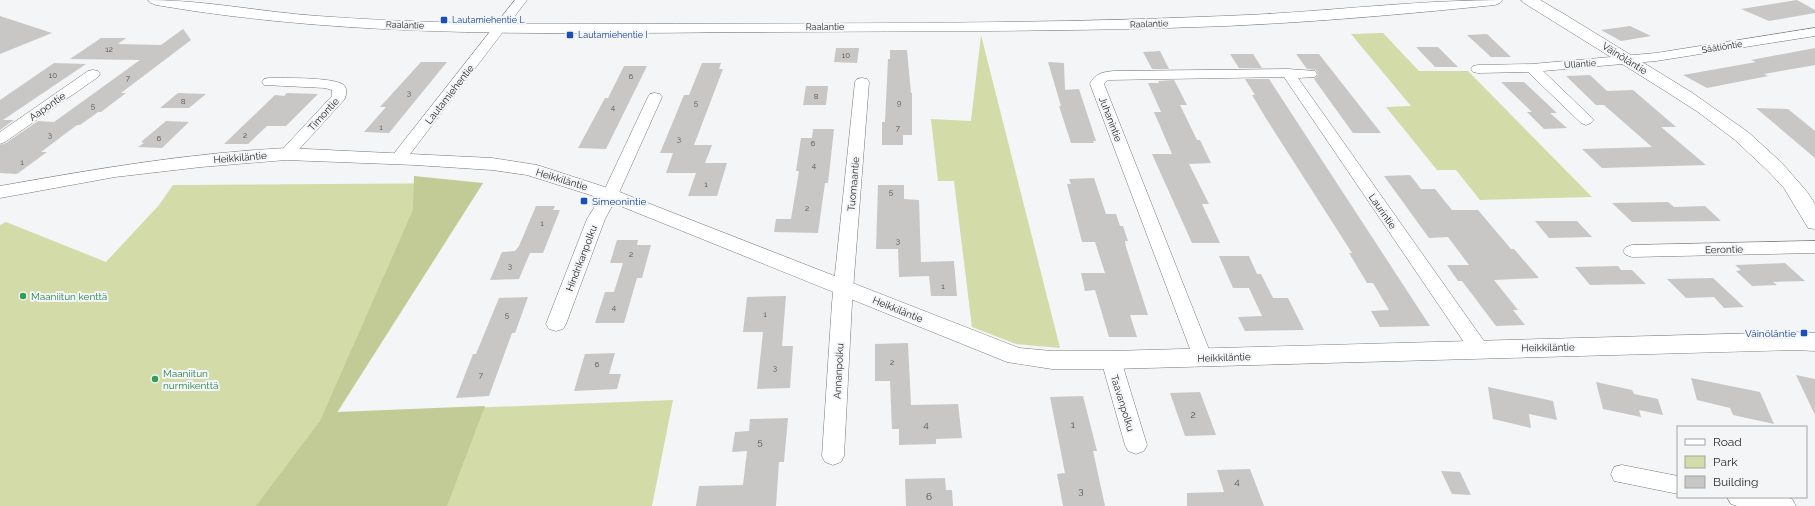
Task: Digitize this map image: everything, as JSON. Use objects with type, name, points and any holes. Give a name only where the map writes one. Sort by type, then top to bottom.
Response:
[{"type":"street","name":"Raalantie","points":[[156,0],[267,16],[350,23],[500,29],[1143,25],[1430,8],[1496,0]]},
{"type":"street","name":"Lautamiehentie","points":[[398,159],[521,0]]},
{"type":"street","name":"Väinöläntie","points":[[1529,0],[1628,60],[1702,107],[1737,132],[1774,165],[1793,185],[1815,223]]},
{"type":"street","name":"Säätiöntie","points":[[1628,60],[1702,51],[1815,32]]},
{"type":"street","name":"Ullantie","points":[[1478,69],[1532,68],[1628,60]]},
{"type":"street","points":[[1532,68],[1586,120]]},
{"type":"street","name":"Laurintie","points":[[1288,73],[1479,349]]},
{"type":"street","name":"Aapontie","points":[[0,139],[93,74]]},
{"type":"street","name":"Juhanintie","points":[[1202,357],[1097,84],[1099,79],[1104,76],[1114,75],[1310,74]]},
{"type":"street","name":"Timontie","points":[[269,82],[326,84],[339,88],[339,97],[286,154]]},
{"type":"street","name":"Tuomaantie","points":[[844,287],[862,82]]},
{"type":"street","points":[[610,195],[655,97]]},
{"type":"street","name":"Heikkiläntie","points":[[0,192],[115,171],[201,161],[286,154],[492,164],[530,169],[610,195],[1016,356],[1052,360],[1111,360],[1795,341],[1815,342]]},
{"type":"street","name":"Hindrikanpolku","points":[[556,324],[596,219],[610,195]]},
{"type":"street","name":"Eerontie","points":[[1632,251],[1815,247]]},
{"type":"street","name":"Annanpolku","points":[[833,456],[844,287]]},
{"type":"street","name":"Taavanpolku","points":[[1111,360],[1136,445]]},
{"type":"street","points":[[1622,474],[1677,485]]},
{"type":"street","points":[[1744,498],[1784,506]]},
{"type":"green space","points":[[1383,33],[1419,71],[1468,71],[1592,197],[1480,200],[1456,170],[1437,170],[1386,107],[1411,106],[1351,34]]},
{"type":"green space","points":[[981,35],[1060,348],[1016,344],[972,327],[954,181],[938,181],[931,119],[971,121]]},
{"type":"green space","points":[[414,176],[483,183],[337,412],[485,406],[447,506],[256,506],[320,421],[413,210]]},
{"type":"green space","points":[[483,183],[337,413],[673,400],[652,506],[0,506],[0,225],[6,222],[106,262],[159,205],[173,185]]},
{"type":"building","points":[[1797,0],[1815,10],[1815,13],[1769,21],[1741,9]]},
{"type":"building","points":[[0,16],[52,33],[0,54]]},
{"type":"building","points":[[1630,26],[1651,36],[1621,41],[1601,30]]},
{"type":"building","points":[[183,29],[191,40],[121,93],[126,93],[101,112],[98,112],[80,125],[77,125],[41,152],[47,152],[17,174],[0,173],[0,145],[6,143],[38,121],[54,122],[140,60],[70,59],[101,38],[126,38],[118,44],[161,45]]},
{"type":"building","points":[[1487,34],[1511,57],[1491,57],[1467,35]]},
{"type":"building","points":[[1416,47],[1438,47],[1458,67],[1435,67]]},
{"type":"building","points":[[836,48],[859,48],[857,63],[834,62]]},
{"type":"building","points":[[1815,48],[1815,65],[1764,74],[1768,76],[1707,88],[1683,75],[1756,62],[1751,60]]},
{"type":"building","points":[[890,50],[907,50],[912,93],[912,135],[903,135],[903,145],[882,145],[882,122],[885,122],[888,59],[890,59]]},
{"type":"building","points":[[1160,51],[1169,69],[1152,69],[1143,52]]},
{"type":"building","points":[[1230,54],[1253,54],[1262,68],[1239,68]]},
{"type":"building","points":[[1296,54],[1319,54],[1381,133],[1353,133],[1314,79],[1318,75],[1316,70],[1307,69]]},
{"type":"building","points":[[421,62],[447,62],[389,133],[364,132],[386,107],[380,107]]},
{"type":"building","points":[[1048,62],[1064,63],[1065,90],[1079,89],[1096,141],[1093,141],[1094,143],[1071,143],[1059,106],[1061,106]]},
{"type":"building","points":[[54,63],[86,64],[3,120],[14,120],[0,130],[0,100]]},
{"type":"building","points":[[702,63],[721,63],[719,69],[723,69],[694,145],[712,145],[705,163],[727,163],[717,196],[688,196],[696,173],[666,173],[673,153],[660,153],[684,95],[689,95]]},
{"type":"building","points":[[624,66],[647,66],[606,149],[578,148],[605,98],[608,98]]},
{"type":"building","points":[[1590,75],[1607,91],[1633,90],[1676,127],[1661,127],[1706,165],[1602,168],[1582,149],[1652,147],[1604,105],[1596,105],[1566,76]]},
{"type":"building","points":[[1245,79],[1269,79],[1430,326],[1380,327],[1371,311],[1389,310],[1373,283],[1367,283],[1349,253],[1352,253],[1267,120],[1252,95],[1255,95]]},
{"type":"building","points":[[1174,80],[1187,105],[1180,105],[1197,140],[1200,140],[1211,163],[1189,164],[1209,204],[1202,204],[1220,243],[1192,243],[1152,154],[1172,154],[1154,112],[1161,112],[1148,83],[1159,83],[1158,81]]},
{"type":"building","points":[[1501,82],[1524,82],[1557,113],[1550,113],[1567,128],[1544,129],[1527,112],[1532,112]]},
{"type":"building","points":[[806,86],[828,86],[826,105],[803,105]]},
{"type":"building","points":[[178,93],[206,94],[189,108],[160,108]]},
{"type":"building","points":[[287,93],[318,94],[286,126],[267,126],[248,144],[224,144],[275,95],[284,96]]},
{"type":"building","points":[[1756,108],[1788,109],[1815,131],[1815,158]]},
{"type":"building","points":[[166,121],[189,122],[162,148],[138,147],[144,143],[141,142]]},
{"type":"building","points":[[813,129],[834,129],[828,183],[825,183],[818,233],[774,232],[776,219],[791,219],[799,171],[796,171],[801,138],[812,138]]},
{"type":"building","points":[[1410,175],[1421,189],[1435,189],[1452,210],[1478,210],[1511,249],[1514,249],[1539,278],[1494,280],[1518,310],[1513,310],[1525,325],[1496,326],[1462,281],[1458,281],[1447,265],[1469,265],[1448,237],[1429,238],[1384,176]]},
{"type":"building","points":[[1094,178],[1106,214],[1116,214],[1120,226],[1123,226],[1128,241],[1125,241],[1126,247],[1148,315],[1130,315],[1137,337],[1109,337],[1095,290],[1085,291],[1081,273],[1105,273],[1095,242],[1082,242],[1067,184],[1071,184],[1069,179]]},
{"type":"building","points":[[878,185],[904,185],[904,199],[919,200],[921,262],[954,261],[957,296],[931,296],[929,276],[899,277],[898,249],[876,249]]},
{"type":"building","points":[[1668,202],[1674,207],[1705,206],[1721,221],[1632,222],[1612,203]]},
{"type":"building","points":[[536,206],[555,206],[553,210],[560,210],[543,253],[530,253],[519,279],[490,280],[502,252],[515,251],[519,246]]},
{"type":"building","points":[[1535,221],[1577,221],[1592,237],[1549,238]]},
{"type":"building","points":[[617,240],[638,240],[637,245],[651,245],[642,278],[637,278],[624,323],[595,323],[605,292],[614,292],[623,263],[610,263]]},
{"type":"building","points":[[1219,256],[1249,256],[1257,274],[1261,274],[1273,298],[1288,298],[1304,330],[1245,331],[1238,317],[1262,316],[1249,288],[1233,288]]},
{"type":"building","points":[[1785,263],[1805,281],[1773,282],[1777,285],[1752,286],[1736,271],[1741,270],[1735,265]]},
{"type":"building","points":[[1618,266],[1621,270],[1632,270],[1646,284],[1590,285],[1575,267]]},
{"type":"building","points":[[1713,278],[1744,307],[1724,308],[1714,297],[1686,298],[1667,279]]},
{"type":"building","points":[[786,296],[782,346],[793,346],[790,388],[757,389],[763,332],[743,332],[747,297]]},
{"type":"building","points":[[528,297],[515,333],[512,333],[489,396],[456,398],[473,354],[476,354],[499,298]]},
{"type":"building","points":[[908,343],[911,405],[958,404],[962,438],[936,439],[936,444],[899,445],[899,429],[892,429],[890,381],[875,381],[875,344]]},
{"type":"building","points":[[615,353],[609,374],[621,374],[617,389],[574,391],[585,354]]},
{"type":"building","points":[[1796,375],[1815,379],[1815,415]]},
{"type":"building","points":[[1691,378],[1760,392],[1774,424],[1733,415],[1730,408],[1697,400]]},
{"type":"building","points":[[1596,382],[1632,390],[1634,394],[1658,399],[1663,415],[1639,410],[1641,417],[1603,409]]},
{"type":"building","points":[[1488,387],[1553,401],[1557,420],[1529,414],[1531,428],[1493,419]]},
{"type":"building","points":[[1200,392],[1216,435],[1185,436],[1170,393]]},
{"type":"building","points":[[1083,396],[1097,451],[1093,451],[1105,506],[1063,506],[1057,474],[1065,473],[1050,397]]},
{"type":"building","points":[[788,418],[784,462],[779,462],[776,506],[696,506],[699,486],[743,485],[747,451],[732,452],[735,432],[749,431],[750,419]]},
{"type":"building","points":[[1250,469],[1264,506],[1187,506],[1187,493],[1224,492],[1217,470]]},
{"type":"building","points":[[1441,471],[1460,472],[1471,495],[1452,494]]},
{"type":"building","points":[[945,478],[946,490],[952,490],[953,506],[906,506],[905,479]]},
{"type":"place","name":"Lautamiehentie L","points":[[444,20]]},
{"type":"place","name":"Lautamiehentie I","points":[[570,35]]},
{"type":"place","name":"Simeonintie","points":[[584,201]]},
{"type":"place","name":"Maaniitun kenttä","points":[[23,296]]},
{"type":"place","name":"Väinöläntie","points":[[1804,333]]},
{"type":"place","name":"Maaniitun nurmikenttä","points":[[155,379]]}]
